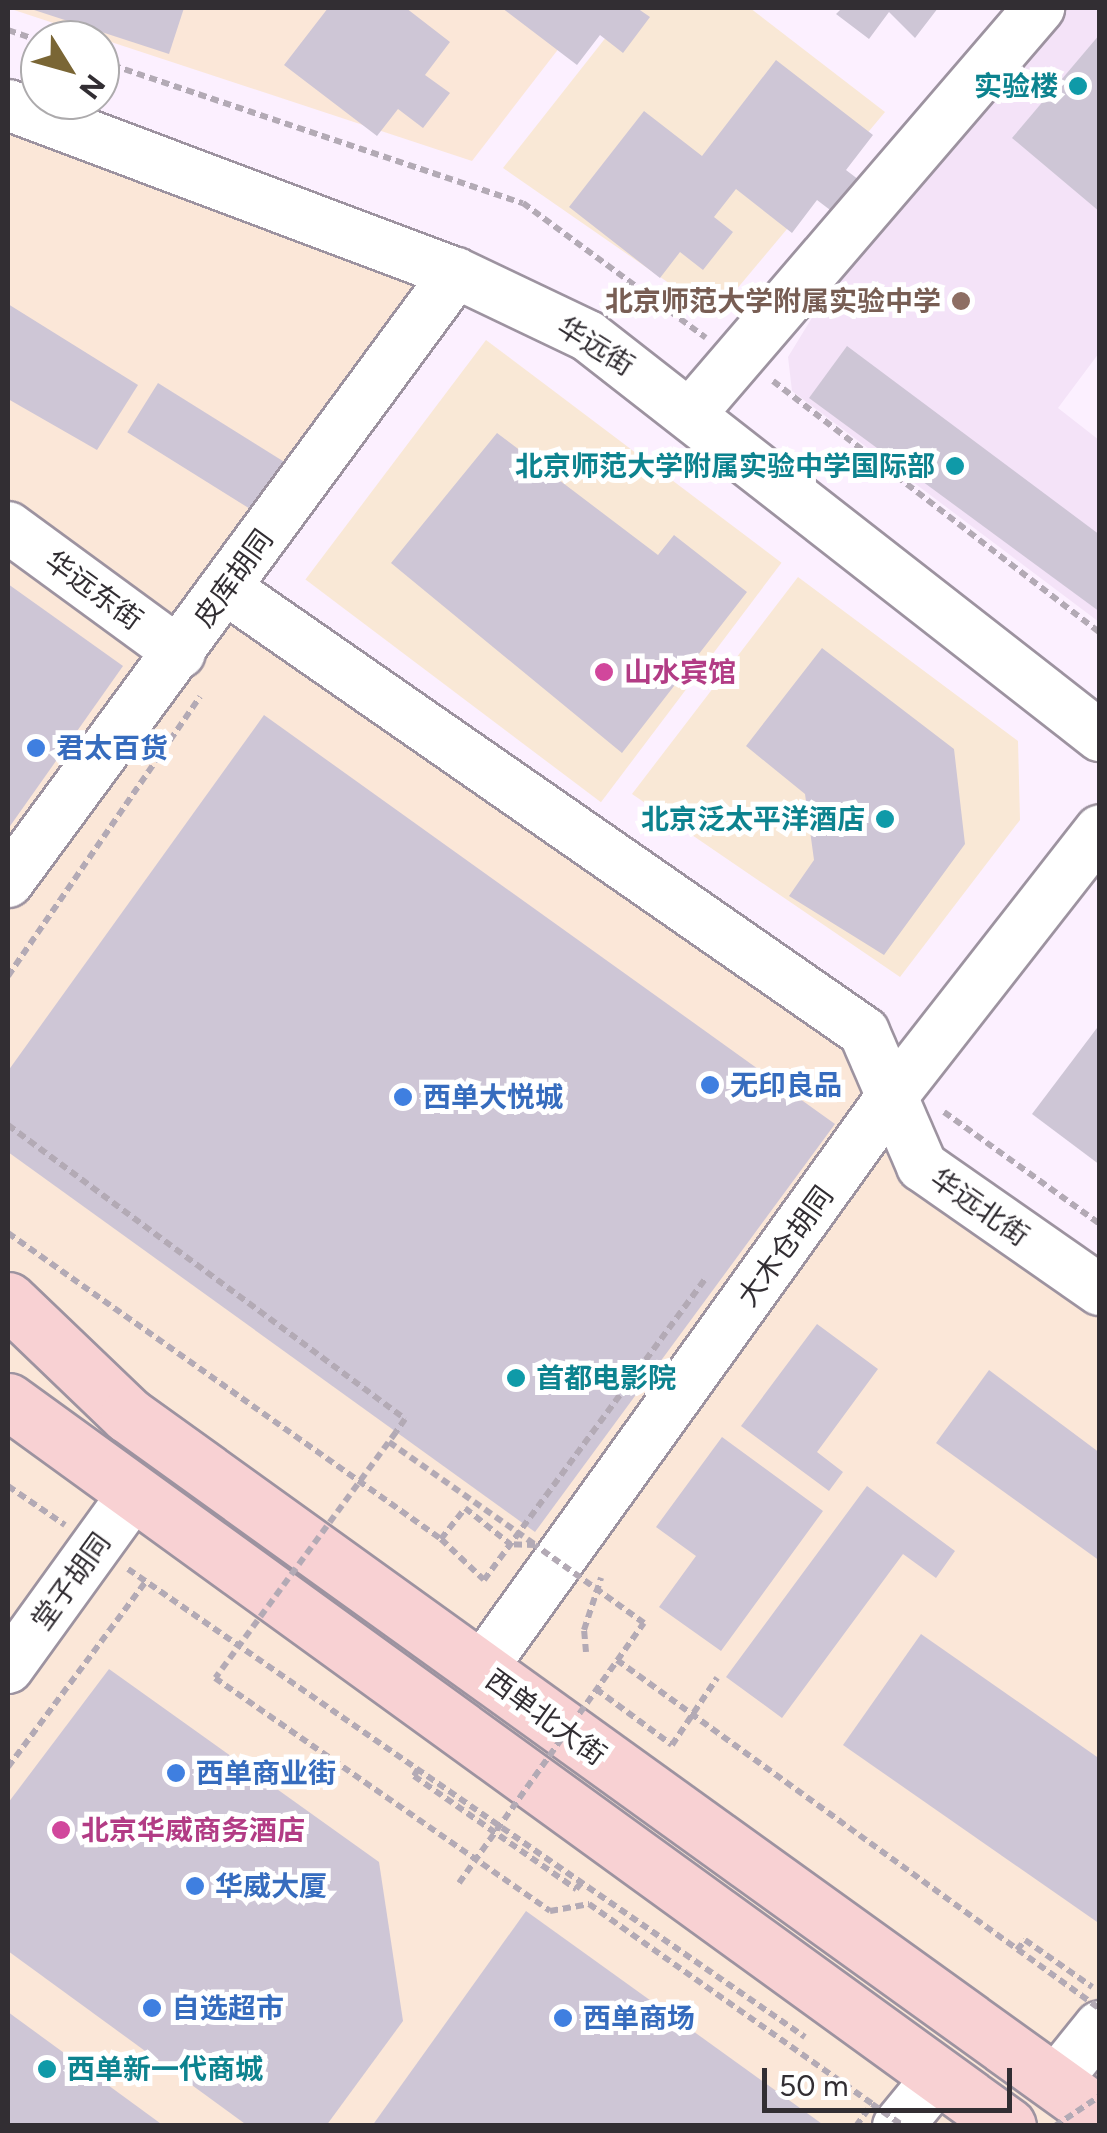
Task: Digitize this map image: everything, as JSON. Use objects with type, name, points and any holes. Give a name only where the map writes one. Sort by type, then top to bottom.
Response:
[{"type":"main road","name":"西单北大街","points":[[8,1300],[128,1415],[1070,2102],[1100,2116]]},
{"type":"main road","points":[[8,1401],[1008,2126]]},
{"type":"street","points":[[692,412],[1039,8]]},
{"type":"street","name":"华远街","points":[[8,104],[456,272],[588,336],[692,412],[1100,736]]},
{"type":"street","name":"皮库胡同","points":[[8,882],[180,653],[456,272]]},
{"type":"street","name":"华远东街","points":[[8,527],[180,653]]},
{"type":"street","name":"华远北街","points":[[226,588],[864,1032],[912,1102],[922,1166],[1100,1290]]},
{"type":"street","name":"大木仓胡同","points":[[480,1670],[912,1102],[1100,830]]},
{"type":"street","name":"堂子胡同","points":[[8,1668],[134,1493]]},
{"type":"street","points":[[1070,2102],[1099,2009]]},
{"type":"street","points":[[891,2118],[939,2076]]},
{"type":"path","points":[[120,68],[523,204],[705,338]]},
{"type":"path","points":[[766,371],[776,385],[1100,632]]},
{"type":"path","points":[[8,976],[197,702]]},
{"type":"path","points":[[912,1102],[1100,1224]]},
{"type":"path","points":[[8,1125],[405,1420],[215,1678],[550,1910],[590,1904],[891,2118]]},
{"type":"path","points":[[8,1234],[441,1539],[484,1580],[718,1262]]},
{"type":"path","points":[[389,1442],[644,1622],[459,1883]]},
{"type":"path","points":[[441,1539],[465,1508],[510,1544],[535,1545]]},
{"type":"path","points":[[586,1652],[584,1630],[600,1580]]},
{"type":"path","points":[[8,1767],[146,1582],[578,1886]]},
{"type":"path","points":[[617,1660],[1100,2009]]},
{"type":"path","points":[[596,1689],[672,1745],[717,1678]]},
{"type":"path","points":[[416,1772],[495,1832],[812,2042]]},
{"type":"path","points":[[1018,1950],[1025,1940],[1099,2009]]},
{"type":"path","points":[[856,2126],[891,2118]]},
{"type":"shaded area","points":[[8,8],[590,8],[472,161],[120,45],[120,20],[44,20]]},
{"type":"shaded area","points":[[629,8],[750,8],[885,112],[715,315],[503,168]]},
{"type":"shaded area","name":"北京师范大学附属实验中学","points":[[1064,8],[1099,8],[1099,353],[1058,408],[1099,440],[1099,622],[792,391],[788,357],[854,249]]},
{"type":"shaded area","points":[[8,105],[20,109],[20,120],[48,120],[433,264],[207,577],[872,1053],[922,1166],[1100,1290],[1099,2125],[8,2125]]},
{"type":"shaded area","points":[[486,340],[781,563],[601,802],[305,580]]},
{"type":"shaded area","points":[[798,577],[1018,741],[1020,820],[900,977],[632,794]]},
{"type":"building","points":[[28,8],[184,8],[169,54],[120,38],[120,20],[65,20]]},
{"type":"building","points":[[328,8],[406,8],[450,42],[425,75],[450,93],[423,128],[398,109],[377,136],[284,65]]},
{"type":"building","points":[[502,8],[637,8],[650,17],[623,53],[600,35],[577,65]]},
{"type":"building","points":[[842,8],[938,8],[915,38],[889,12],[869,39],[836,14]]},
{"type":"building","name":"实验楼","points":[[1100,34],[1100,212],[1012,138]]},
{"type":"building","points":[[776,60],[873,135],[846,170],[863,183],[838,216],[817,200],[792,233],[736,189],[714,217],[733,232],[703,270],[680,252],[660,278],[569,207],[644,111],[702,156]]},
{"type":"building","points":[[8,304],[138,385],[97,450],[8,399]]},
{"type":"building","name":"北京师范大学附属实验中学国际部","points":[[847,346],[1100,535],[1100,612],[809,398]]},
{"type":"building","points":[[158,383],[285,462],[254,512],[127,432]]},
{"type":"building","name":"山水宾馆","points":[[497,433],[658,555],[674,535],[747,592],[622,753],[391,563]]},
{"type":"building","name":"君太百货","points":[[8,584],[123,666],[8,829]]},
{"type":"building","name":"北京泛太平洋酒店","points":[[822,648],[954,749],[965,844],[884,955],[789,896],[814,860],[805,794],[746,746]]},
{"type":"building","name":"西单大悦城","points":[[264,715],[835,1124],[535,1532],[8,1152],[8,1071]]},
{"type":"building","points":[[1100,1024],[1100,1165],[1032,1114]]},
{"type":"building","points":[[817,1324],[878,1369],[817,1452],[843,1472],[829,1491],[741,1426]]},
{"type":"building","points":[[989,1370],[1100,1453],[1100,1561],[936,1443]]},
{"type":"building","points":[[722,1437],[823,1511],[721,1651],[659,1607],[696,1556],[656,1527]]},
{"type":"building","points":[[867,1486],[955,1551],[936,1578],[903,1554],[782,1718],[726,1677]]},
{"type":"building","points":[[921,1634],[1100,1759],[1100,1924],[843,1745]]},
{"type":"building","name":"华威大厦","points":[[109,1669],[379,1862],[403,2021],[326,2126],[248,2126],[8,1951],[8,1803]]},
{"type":"building","name":"西单商场","points":[[526,1911],[825,2126],[372,2126]]},
{"type":"building","name":"西单新一代商城","points":[[8,2012],[164,2126],[8,2126]]},
{"type":"place","name":"实验楼","points":[[1078,86]]},
{"type":"place","name":"北京师范大学附属实验中学","points":[[961,301]]},
{"type":"place","name":"北京师范大学附属实验中学国际部","points":[[955,466]]},
{"type":"place","name":"山水宾馆","points":[[604,672]]},
{"type":"place","name":"君太百货","points":[[36,748]]},
{"type":"place","name":"北京泛太平洋酒店","points":[[885,819]]},
{"type":"place","name":"无印良品","points":[[710,1085]]},
{"type":"place","name":"西单大悦城","points":[[403,1097]]},
{"type":"place","name":"首都电影院","points":[[516,1378]]},
{"type":"place","name":"西单商业街","points":[[176,1773]]},
{"type":"place","name":"北京华威商务酒店","points":[[61,1830]]},
{"type":"place","name":"华威大厦","points":[[195,1886]]},
{"type":"place","name":"自选超市","points":[[152,2008]]},
{"type":"place","name":"西单商场","points":[[563,2018]]},
{"type":"place","name":"西单新一代商城","points":[[47,2069]]}]
